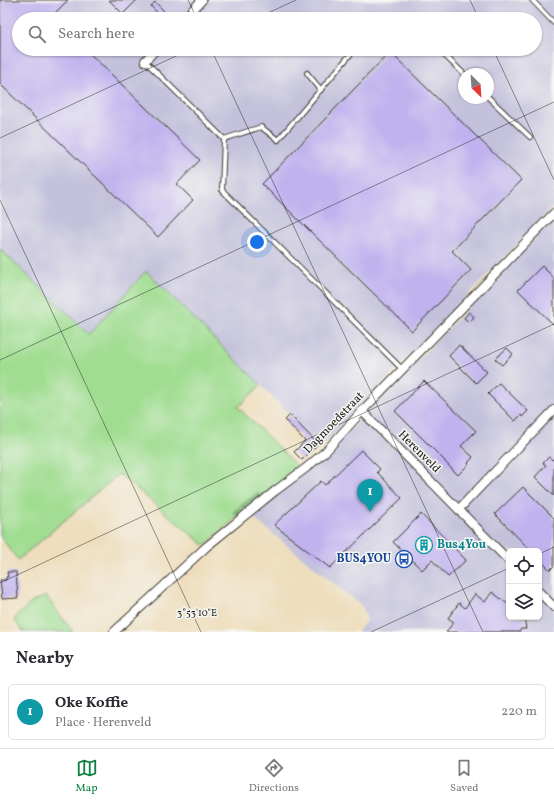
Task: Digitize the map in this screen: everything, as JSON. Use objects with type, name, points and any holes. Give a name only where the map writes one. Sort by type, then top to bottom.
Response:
[{"type":"street","points":[[191,12],[202,0]]},
{"type":"street","points":[[145,61],[150,56]]},
{"type":"street","name":"Dagmoedstraat","points":[[114,632],[206,547],[321,455],[554,213]]},
{"type":"street","points":[[460,509],[554,410]]},
{"type":"street","name":"Herenveld","points":[[362,412],[460,509],[506,558]]},
{"type":"street","points":[[542,595],[554,608]]},
{"type":"lane","points":[[532,0],[554,23]]},
{"type":"lane","points":[[224,139],[261,127],[278,140],[349,56]]},
{"type":"lane","points":[[445,56],[458,68]]},
{"type":"lane","points":[[145,61],[224,139],[222,190],[403,369]]},
{"type":"lane","points":[[307,73],[321,90]]},
{"type":"lane","points":[[494,102],[530,137]]},
{"type":"shaded area","points":[[0,0],[554,0],[554,206],[322,446],[146,271],[89,334],[0,249]]},
{"type":"shaded area","points":[[554,219],[554,632],[358,632],[367,619],[362,606],[250,515],[350,430]]},
{"type":"green space","points":[[0,249],[89,334],[146,271],[261,385],[238,407],[298,467],[261,498],[258,493],[233,512],[237,517],[204,545],[119,474],[18,560],[0,536]]},
{"type":"green space","points":[[258,493],[261,498],[237,517],[233,512]]},
{"type":"green space","points":[[46,596],[73,632],[23,632],[14,619],[32,602]]},
{"type":"building","points":[[0,0],[68,0],[56,12],[12,12],[12,56],[92,56],[200,160],[177,184],[193,200],[158,237],[0,84]]},
{"type":"building","points":[[109,0],[137,0],[125,12],[121,12]]},
{"type":"building","points":[[155,2],[165,12],[156,12],[151,6]]},
{"type":"building","points":[[386,56],[394,56],[521,180],[452,251],[471,270],[412,331],[262,184]]},
{"type":"building","points":[[542,266],[554,278],[554,325],[518,290]]},
{"type":"building","points":[[469,312],[474,317],[469,322],[464,318]]},
{"type":"building","points":[[459,345],[487,372],[476,383],[449,356]]},
{"type":"building","points":[[507,348],[513,354],[502,365],[495,359]]},
{"type":"building","points":[[424,381],[476,431],[461,446],[473,457],[468,463],[469,464],[458,475],[395,411]]},
{"type":"building","points":[[499,383],[528,411],[515,421],[488,394]]},
{"type":"building","points":[[290,415],[318,444],[302,460],[294,452],[305,441],[285,420]]},
{"type":"building","points":[[361,450],[380,469],[377,472],[402,498],[330,568],[274,525],[321,481],[325,485]]},
{"type":"building","points":[[549,457],[552,460],[554,458],[554,496],[535,477],[546,465],[543,463]]},
{"type":"building","points":[[523,487],[554,518],[554,566],[550,570],[542,562],[542,548],[528,548],[495,514]]},
{"type":"building","name":"Bus4You","points":[[421,514],[466,560],[448,577],[432,560],[422,570],[393,542]]},
{"type":"building","points":[[7,572],[16,572],[18,598],[2,599],[0,580],[6,580],[6,577],[8,577]]},
{"type":"building","points":[[492,592],[506,603],[506,620],[524,620],[526,629],[521,629],[519,632],[446,632],[454,622],[448,618],[459,603],[465,608],[475,594],[485,602]]},
{"type":"place","name":"Oke Koffie","points":[[370,512]]},
{"type":"place","name":"Bus4You","points":[[424,545]]},
{"type":"place","name":"BUS4YOU","points":[[404,559]]}]
